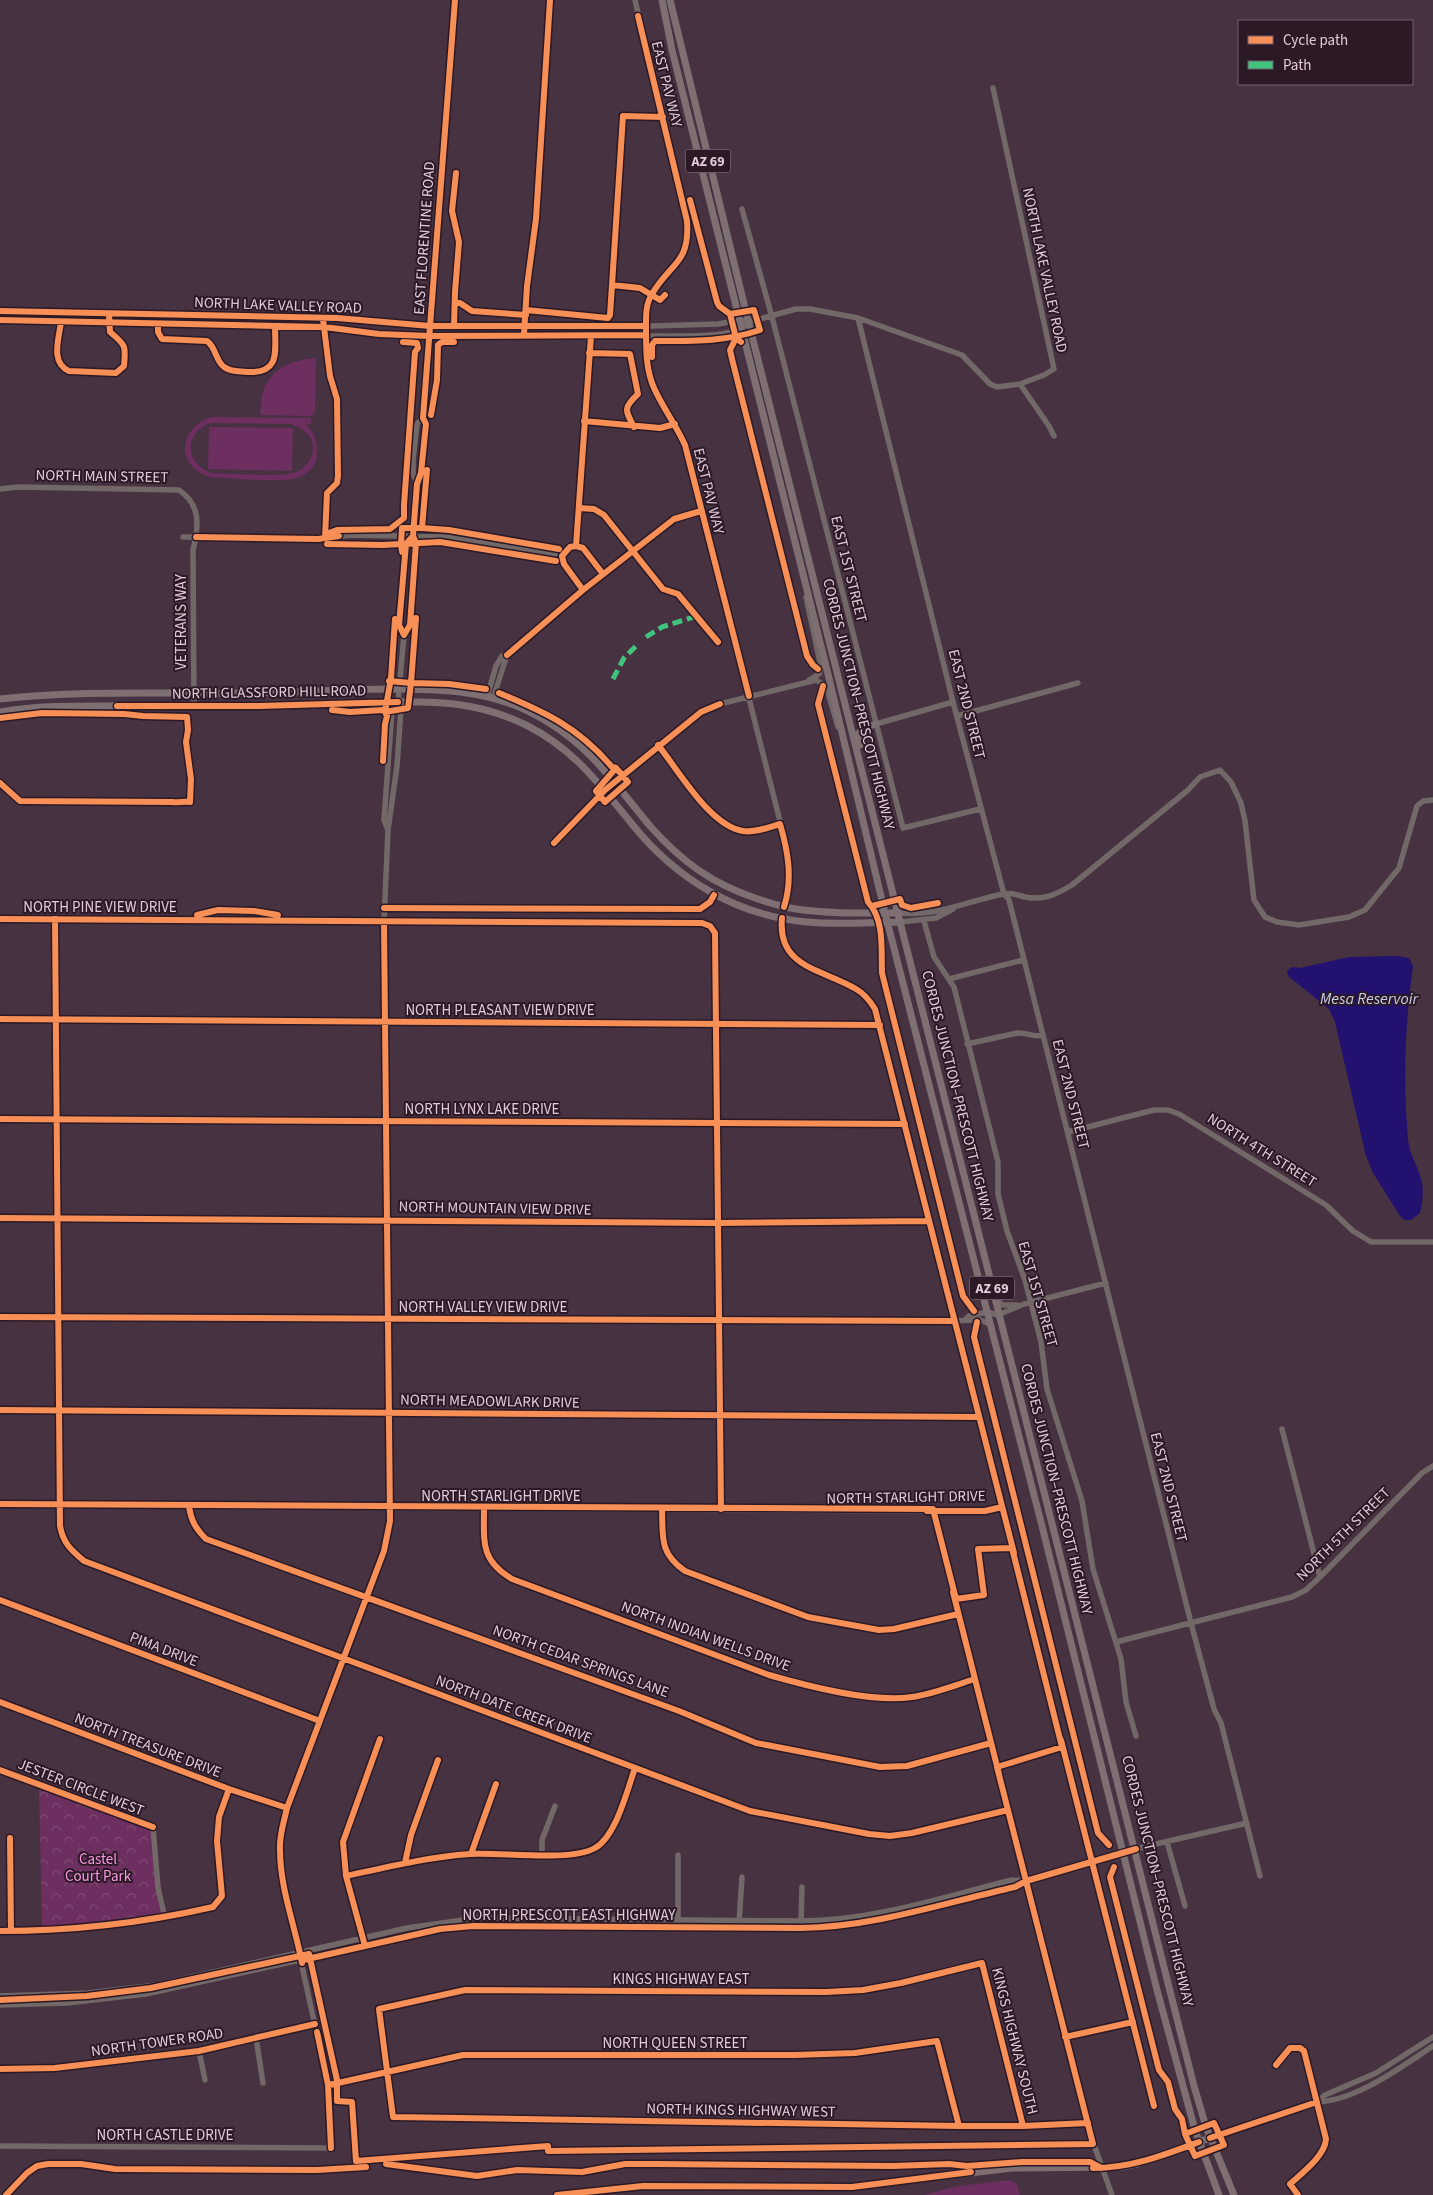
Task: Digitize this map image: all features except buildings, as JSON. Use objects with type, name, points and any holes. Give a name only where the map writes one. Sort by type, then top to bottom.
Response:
[{"type":"main road","name":"CORDES JUNCTION–PRESCOTT HIGHWAY","points":[[662,0],[803,570],[885,913],[1122,1853],[1199,2142],[1219,2195]]},
{"type":"main road","name":"CORDES JUNCTION–PRESCOTT HIGHWAY","points":[[670,0],[998,1314],[1068,1592],[1136,1850],[1194,2086],[1210,2138],[1234,2195]]},
{"type":"main road","points":[[664,10],[673,14]]},
{"type":"main road","name":"NORTH GLASSFORD HILL ROAD","points":[[0,699],[45,694],[194,694],[399,689],[453,690],[490,698],[525,710],[582,746],[663,839],[692,867],[716,882],[784,907]]},
{"type":"main road","name":"NORTH GLASSFORD HILL ROAD","points":[[0,712],[64,706],[194,706],[398,702],[452,703],[483,709],[549,737],[563,747],[578,760],[670,865],[714,895],[740,906],[782,918],[807,922],[901,922]]},
{"type":"main road","points":[[873,816],[872,794],[858,733],[864,728],[876,724]]},
{"type":"main road","points":[[740,906],[750,904],[771,910],[784,907],[817,911],[898,913]]},
{"type":"main road","points":[[782,918],[791,913],[809,915],[817,911]]},
{"type":"main road","points":[[557,2195],[643,2186],[852,2187],[1012,2168],[1101,2168],[1137,2164],[1210,2138]]},
{"type":"street","name":"EAST FLORENTINE ROAD","points":[[331,2148],[328,2085],[281,1870],[281,1830],[287,1808],[384,1551],[390,1521],[384,922],[388,830],[397,766],[401,709],[398,702],[399,689],[404,635],[410,625],[416,543],[413,536],[417,484],[413,473],[413,460],[417,424],[422,418],[455,0]]},
{"type":"street","name":"EAST PAV WAY","points":[[635,0],[687,221],[688,234],[686,249],[678,264],[651,294],[646,315],[647,364],[651,378],[685,446],[749,696],[786,845],[789,868],[788,892],[784,907]]},
{"type":"street","name":"NORTH LAKE VALLEY ROAD","points":[[0,311],[330,317],[430,326],[646,326],[718,324],[740,320],[749,322],[796,309],[810,309],[858,318],[962,355],[990,384],[997,387],[1020,384],[1054,369],[993,88]]},
{"type":"street","name":"EAST 1ST STREET","points":[[742,209],[772,317],[903,828],[980,809]]},
{"type":"street","name":"EAST 2ND STREET","points":[[858,318],[980,809],[1004,894],[1009,900],[1190,1623],[1214,1709],[1222,1723],[1260,1876]]},
{"type":"street","name":"NORTH LAKE VALLEY ROAD","points":[[0,320],[324,327],[379,334],[429,336],[712,335],[742,328],[749,322]]},
{"type":"street","points":[[576,546],[591,336]]},
{"type":"street","points":[[1020,384],[1054,436]]},
{"type":"street","name":"NORTH MAIN STREET","points":[[0,489],[18,486],[179,490],[189,497],[195,506],[197,518],[196,537]]},
{"type":"street","points":[[490,698],[507,655],[583,590],[674,519],[701,511]]},
{"type":"street","points":[[183,538],[318,539],[351,535],[446,537],[562,556]]},
{"type":"street","name":"EAST FLORENTINE ROAD","points":[[404,635],[399,625],[406,544],[413,536]]},
{"type":"street","name":"VETERANS WAY","points":[[194,706],[193,550],[196,537]]},
{"type":"street","points":[[562,556],[570,547],[583,548],[603,574]]},
{"type":"street","points":[[562,556],[564,564],[583,590]]},
{"type":"street","points":[[803,570],[808,610],[821,667],[819,674],[807,681]]},
{"type":"street","points":[[605,790],[701,712],[720,704],[807,681],[816,680],[826,686],[843,738]]},
{"type":"street","points":[[957,716],[1078,683]]},
{"type":"street","name":"EAST FLORENTINE ROAD","points":[[388,830],[384,820],[388,754],[392,710],[398,702]]},
{"type":"street","points":[[876,724],[953,702]]},
{"type":"street","points":[[898,913],[918,913],[955,908],[1004,894],[1013,893],[1036,899],[1057,894],[1072,885],[1200,777],[1220,770],[1231,782],[1242,803],[1254,900],[1265,916],[1276,922],[1299,925],[1349,918],[1365,910],[1398,868],[1417,806],[1423,801],[1433,800]]},
{"type":"street","points":[[901,922],[924,920],[945,915],[955,908]]},
{"type":"street","points":[[782,918],[783,940],[795,959],[856,989],[867,997],[875,1008],[1154,2106]]},
{"type":"street","name":"NORTH PINE VIEW DRIVE","points":[[0,919],[702,923],[710,926],[715,933],[715,1023]]},
{"type":"street","name":"NORTH DATE CREEK DRIVE","points":[[55,919],[59,1506],[62,1538],[70,1550],[84,1561],[750,1811],[869,1834],[890,1836],[912,1833],[1008,1810]]},
{"type":"street","name":"EAST 1ST STREET","points":[[924,920],[934,957],[954,987],[996,1156],[998,1194],[1027,1303],[1041,1342],[1047,1389],[1082,1501],[1093,1569],[1121,1659],[1126,1702],[1136,1736]]},
{"type":"street","points":[[949,979],[1024,960]]},
{"type":"street","name":"NORTH PLEASANT VIEW DRIVE","points":[[0,1018],[880,1025]]},
{"type":"street","points":[[715,1023],[721,1509]]},
{"type":"street","points":[[967,1044],[1024,1032],[1033,1037],[1043,1036]]},
{"type":"street","name":"NORTH 4TH STREET","points":[[1068,1132],[1154,1110],[1168,1110],[1179,1114],[1326,1204],[1363,1239],[1371,1242],[1433,1242]]},
{"type":"street","name":"NORTH LYNX LAKE DRIVE","points":[[0,1119],[905,1124]]},
{"type":"street","name":"NORTH MOUNTAIN VIEW DRIVE","points":[[0,1218],[717,1223],[929,1222]]},
{"type":"street","points":[[987,1312],[998,1314],[1027,1303],[1106,1283]]},
{"type":"street","points":[[994,1295],[1002,1305],[1027,1303]]},
{"type":"street","name":"NORTH VALLEY VIEW DRIVE","points":[[965,1320],[969,1316],[987,1312]]},
{"type":"street","name":"NORTH VALLEY VIEW DRIVE","points":[[0,1317],[719,1321],[983,1320],[990,1324]]},
{"type":"street","name":"NORTH MEADOWLARK DRIVE","points":[[0,1410],[979,1417]]},
{"type":"street","points":[[1282,1429],[1320,1577]]},
{"type":"street","name":"NORTH 5TH STREET","points":[[1116,1642],[1292,1597],[1306,1590],[1422,1473],[1433,1466]]},
{"type":"street","name":"NORTH STARLIGHT DRIVE","points":[[0,1505],[934,1511],[984,1510],[1002,1507]]},
{"type":"street","name":"NORTH CEDAR SPRINGS LANE","points":[[189,1506],[190,1518],[197,1530],[206,1539],[680,1711],[756,1743],[880,1767],[907,1766],[991,1743]]},
{"type":"street","name":"NORTH INDIAN WELLS DRIVE","points":[[484,1508],[486,1552],[491,1563],[499,1571],[512,1579],[770,1674],[797,1683],[886,1699],[913,1697],[975,1680]]},
{"type":"street","points":[[662,1509],[663,1543],[668,1556],[674,1564],[685,1571],[789,1611],[808,1617],[879,1630],[894,1629],[958,1614]]},
{"type":"street","points":[[934,1511],[958,1614],[1088,2123],[1101,2168],[1112,2195]]},
{"type":"street","name":"PIMA DRIVE","points":[[0,1600],[320,1721]]},
{"type":"street","name":"NORTH TREASURE DRIVE","points":[[0,1702],[228,1789],[287,1808]]},
{"type":"street","points":[[365,1946],[346,1876],[343,1842],[380,1739]]},
{"type":"street","points":[[404,1863],[411,1834],[438,1760]]},
{"type":"street","points":[[346,1876],[404,1863],[471,1854],[577,1855],[596,1848],[611,1832],[636,1768]]},
{"type":"street","name":"JESTER CIRCLE WEST","points":[[0,1770],[153,1827],[158,1888],[165,1918]]},
{"type":"street","points":[[471,1854],[496,1784]]},
{"type":"street","points":[[0,1931],[124,1924],[213,1908],[222,1896],[216,1842],[219,1817],[228,1789]]},
{"type":"street","points":[[542,1855],[542,1840],[555,1806]]},
{"type":"street","name":"NORTH PRESCOTT EAST HIGHWAY","points":[[0,2005],[67,2003],[110,1999],[187,1987],[407,1928],[477,1918],[801,1921],[845,1920],[901,1912],[1015,1887],[1026,1881],[1122,1853],[1247,1823]]},
{"type":"street","points":[[10,1838],[11,1931]]},
{"type":"street","points":[[1167,1842],[1185,1906]]},
{"type":"street","points":[[678,1855],[678,1927]]},
{"type":"street","points":[[739,1928],[742,1877]]},
{"type":"street","points":[[800,1928],[802,1888]]},
{"type":"street","name":"NORTH PRESCOTT EAST HIGHWAY","points":[[0,1996],[109,1991],[157,1984],[365,1946],[440,1929],[473,1926],[800,1928],[864,1924],[901,1912]]},
{"type":"street","points":[[522,1918],[523,1926]]},
{"type":"street","name":"KINGS HIGHWAY EAST","points":[[388,2071],[379,2008],[465,1990],[826,1992],[901,1983],[982,1963]]},
{"type":"street","name":"KINGS HIGHWAY SOUTH","points":[[982,1963],[1023,2126]]},
{"type":"street","points":[[109,1991],[110,1999]]},
{"type":"street","name":"NORTH TOWER ROAD","points":[[0,2069],[55,2068],[199,2051],[315,2024]]},
{"type":"street","points":[[256,2038],[263,2084]]},
{"type":"street","points":[[1317,2102],[1325,2095],[1376,2073],[1433,2038]]},
{"type":"street","name":"NORTH QUEEN STREET","points":[[328,2085],[464,2055],[805,2055],[855,2053],[938,2041],[959,2126]]},
{"type":"street","points":[[1210,2138],[1317,2102],[1328,2102],[1360,2090],[1398,2069],[1433,2046]]},
{"type":"street","points":[[199,2051],[205,2080]]},
{"type":"street","name":"NORTH KINGS HIGHWAY WEST","points":[[388,2071],[393,2117],[959,2126],[1088,2123]]},
{"type":"street","name":"NORTH CASTLE DRIVE","points":[[0,2146],[331,2148]]},
{"type":"green space","points":[[316,358],[315,411],[312,416],[260,415],[263,392],[271,376],[291,363]]},
{"type":"green space","points":[[212,417],[311,418],[311,424],[306,424],[316,441],[316,461],[312,468],[297,478],[268,480],[210,477],[199,472],[191,465],[186,456],[187,438],[192,429]],"holes":[[[210,423],[291,424],[306,433],[313,443],[312,455],[308,462],[296,472],[280,475],[211,473],[196,463],[192,456],[191,448],[195,434]]]},
{"type":"green space","points":[[209,427],[293,428],[292,471],[208,469]]},
{"type":"green space","name":"Castel Court Park","points":[[39,1785],[153,1827],[165,1918],[42,1929]]},
{"type":"green space","points":[[1010,2180],[1017,2184],[1020,2195],[924,2195],[958,2186]]},
{"type":"water","name":"Mesa Reservoir","points":[[1396,956],[1409,958],[1413,966],[1406,1052],[1406,1117],[1409,1145],[1421,1177],[1423,1190],[1420,1213],[1411,1220],[1404,1220],[1400,1216],[1373,1173],[1366,1156],[1335,1022],[1329,1009],[1288,976],[1287,971],[1292,967],[1300,968],[1349,957]]},
{"type":"marked path","points":[[646,637],[662,627],[697,616]]},
{"type":"marked path","points":[[613,679],[624,658],[638,644]]},
{"type":"cycle path","points":[[413,536],[406,544],[399,625],[404,635],[410,625],[416,543],[413,536],[417,484],[421,473],[426,424],[423,418],[455,0]]},
{"type":"cycle path","points":[[524,334],[527,286],[536,219],[550,0]]},
{"type":"cycle path","points":[[638,16],[687,221],[687,235],[682,255],[659,283],[648,303],[646,312],[648,367],[651,381],[661,403],[685,445],[749,696]]},
{"type":"cycle path","points":[[663,117],[623,116],[612,285],[640,288],[660,300],[665,295]]},
{"type":"cycle path","points":[[454,326],[459,242],[452,211],[456,173]]},
{"type":"cycle path","points":[[690,200],[717,302],[719,306],[730,314],[736,338],[741,342]]},
{"type":"cycle path","points":[[526,310],[608,318],[610,315],[612,285]]},
{"type":"cycle path","points":[[455,303],[460,303],[472,311],[526,315]]},
{"type":"cycle path","points":[[652,357],[652,345],[655,341],[721,339],[760,330],[754,310],[730,314]]},
{"type":"cycle path","points":[[0,311],[337,318],[430,326],[646,326]]},
{"type":"cycle path","points":[[61,322],[57,350],[59,362],[63,367],[69,371],[116,373],[124,366],[125,350],[122,343],[110,332],[109,316]]},
{"type":"cycle path","points":[[323,319],[330,376],[337,399],[338,476],[337,483],[327,493],[325,538]]},
{"type":"cycle path","points":[[0,320],[324,327],[379,334],[429,336],[646,335]]},
{"type":"cycle path","points":[[158,324],[158,332],[162,339],[207,341],[224,367],[232,371],[247,372],[258,372],[271,365],[275,352],[275,326]]},
{"type":"cycle path","points":[[576,546],[591,336]]},
{"type":"cycle path","points":[[736,338],[730,350],[732,359],[807,656],[818,669]]},
{"type":"cycle path","points":[[329,533],[337,530],[390,529],[404,518],[415,352],[418,348],[417,343],[403,342]]},
{"type":"cycle path","points":[[431,415],[437,380],[438,345],[442,342],[454,342]]},
{"type":"cycle path","points":[[589,353],[630,354],[638,394],[628,406],[627,413],[634,427]]},
{"type":"cycle path","points":[[584,421],[660,428],[675,424]]},
{"type":"cycle path","points":[[427,470],[422,528],[449,530],[559,549]]},
{"type":"cycle path","points":[[579,508],[594,509],[604,515],[663,589],[678,594],[718,642]]},
{"type":"cycle path","points":[[507,655],[583,590],[674,519],[701,511]]},
{"type":"cycle path","points":[[421,528],[402,528],[401,544],[440,542],[556,561]]},
{"type":"cycle path","points":[[196,537],[318,539],[339,536]]},
{"type":"cycle path","points":[[327,544],[401,544],[402,552]]},
{"type":"cycle path","points":[[583,590],[564,564],[562,556],[570,547],[583,548],[603,574]]},
{"type":"cycle path","points":[[416,618],[411,683],[449,684],[486,689]]},
{"type":"cycle path","points":[[383,761],[387,716],[385,712],[391,678],[395,619]]},
{"type":"cycle path","points":[[332,710],[350,712],[383,710],[385,712],[408,708],[411,683],[389,681]]},
{"type":"cycle path","points":[[823,686],[818,704],[868,902],[880,927],[882,973],[963,1296],[974,1311]]},
{"type":"cycle path","points":[[499,693],[560,722],[586,741],[612,767],[616,768],[628,782],[605,802],[596,791],[616,768]]},
{"type":"cycle path","points":[[117,706],[259,706],[398,702]]},
{"type":"cycle path","points":[[554,843],[605,790],[701,712],[720,704]]},
{"type":"cycle path","points":[[0,718],[42,713],[187,717],[188,730],[186,742],[191,779],[190,802],[20,801],[0,783]]},
{"type":"cycle path","points":[[658,745],[696,796],[719,819],[731,827],[743,831],[752,831],[780,824],[785,844],[789,876],[784,907]]},
{"type":"cycle path","points":[[384,908],[700,909],[710,902],[714,895]]},
{"type":"cycle path","points":[[872,906],[900,899],[902,905],[911,908],[938,903]]},
{"type":"cycle path","points":[[197,915],[218,910],[254,911],[278,915]]},
{"type":"cycle path","points":[[782,918],[782,935],[787,947],[795,957],[805,965],[859,991],[875,1009],[1014,1553]]},
{"type":"cycle path","points":[[0,919],[702,923],[710,926],[715,933],[721,1509]]},
{"type":"cycle path","points":[[55,919],[60,1526],[65,1542],[75,1553],[84,1561],[750,1811],[869,1834],[890,1836],[912,1833],[1008,1810]]},
{"type":"cycle path","points":[[302,1963],[282,1878],[280,1844],[282,1829],[287,1808],[384,1551],[390,1521],[384,922]]},
{"type":"cycle path","points":[[0,1019],[880,1025]]},
{"type":"cycle path","points":[[0,1119],[905,1124]]},
{"type":"cycle path","points":[[0,1218],[717,1223],[929,1221]]},
{"type":"cycle path","points":[[0,1317],[954,1321]]},
{"type":"cycle path","points":[[977,1322],[974,1337],[1098,1833],[1109,1845]]},
{"type":"cycle path","points":[[0,1410],[979,1417]]},
{"type":"cycle path","points":[[0,1504],[933,1509],[956,1599],[984,1595],[978,1549],[1012,1548],[1062,1747],[997,1767],[1093,2144],[548,2151],[548,2146],[356,2161],[352,2102],[337,2101],[337,2080],[309,1954],[151,1988],[87,1996],[0,2000]]},
{"type":"cycle path","points":[[189,1506],[194,1524],[206,1539],[679,1711],[756,1743],[880,1767],[907,1766],[991,1743]]},
{"type":"cycle path","points":[[927,1511],[985,1511],[1002,1507]]},
{"type":"cycle path","points":[[484,1508],[484,1540],[489,1557],[494,1565],[512,1579],[769,1675],[802,1684],[879,1698],[912,1697],[928,1694],[975,1679]]},
{"type":"cycle path","points":[[662,1509],[664,1544],[671,1558],[685,1571],[808,1617],[879,1630],[894,1629],[958,1614]]},
{"type":"cycle path","points":[[953,1592],[999,1774]]},
{"type":"cycle path","points":[[0,1600],[320,1721]]},
{"type":"cycle path","points":[[0,1702],[229,1789],[287,1808]]},
{"type":"cycle path","points":[[365,1946],[346,1876],[343,1842],[380,1739]]},
{"type":"cycle path","points":[[1061,1740],[1154,2106]]},
{"type":"cycle path","points":[[405,1863],[411,1835],[438,1760]]},
{"type":"cycle path","points":[[346,1876],[454,1855],[553,1856],[570,1855],[595,1848],[609,1834],[615,1823],[635,1768]]},
{"type":"cycle path","points":[[0,1770],[153,1827]]},
{"type":"cycle path","points":[[471,1854],[496,1784]]},
{"type":"cycle path","points":[[0,1931],[81,1928],[160,1918],[213,1907],[222,1896],[217,1841],[219,1817],[229,1789]]},
{"type":"cycle path","points":[[10,1838],[11,1931]]},
{"type":"cycle path","points":[[303,1960],[440,1929],[473,1926],[828,1927],[882,1919],[1015,1887],[1026,1881],[1136,1849]]},
{"type":"cycle path","points":[[1114,1867],[1110,1877],[1159,2070],[1168,2082],[1175,2109],[1182,2119],[1185,2134],[1195,2156],[1224,2145],[1214,2123],[1185,2134]]},
{"type":"cycle path","points":[[1023,2126],[982,1963],[901,1983],[863,1990],[826,1992],[465,1990],[379,2009],[393,2117],[959,2126],[1023,2126],[1088,2123]]},
{"type":"cycle path","points":[[1065,2037],[1133,2022]]},
{"type":"cycle path","points":[[0,2069],[55,2068],[199,2051],[315,2024]]},
{"type":"cycle path","points":[[317,2032],[328,2085],[331,2148]]},
{"type":"cycle path","points":[[329,2085],[463,2055],[795,2055],[855,2053],[937,2041],[959,2126]]},
{"type":"cycle path","points":[[1276,2065],[1290,2048],[1300,2048],[1304,2051],[1326,2139],[1322,2152],[1290,2184],[1298,2195]]},
{"type":"cycle path","points":[[1210,2138],[1317,2102]]},
{"type":"cycle path","points":[[1093,2168],[1134,2163],[1199,2142]]},
{"type":"cycle path","points":[[386,2164],[477,2176],[517,2170],[582,2172],[625,2164],[893,2166],[949,2164],[967,2166],[1022,2162],[1090,2162],[1101,2168]]},
{"type":"cycle path","points":[[6,2195],[27,2173],[37,2166],[48,2164],[81,2164],[115,2169],[317,2170],[366,2167]]},
{"type":"cycle path","points":[[557,2195],[643,2186],[852,2187],[971,2172]]}]
